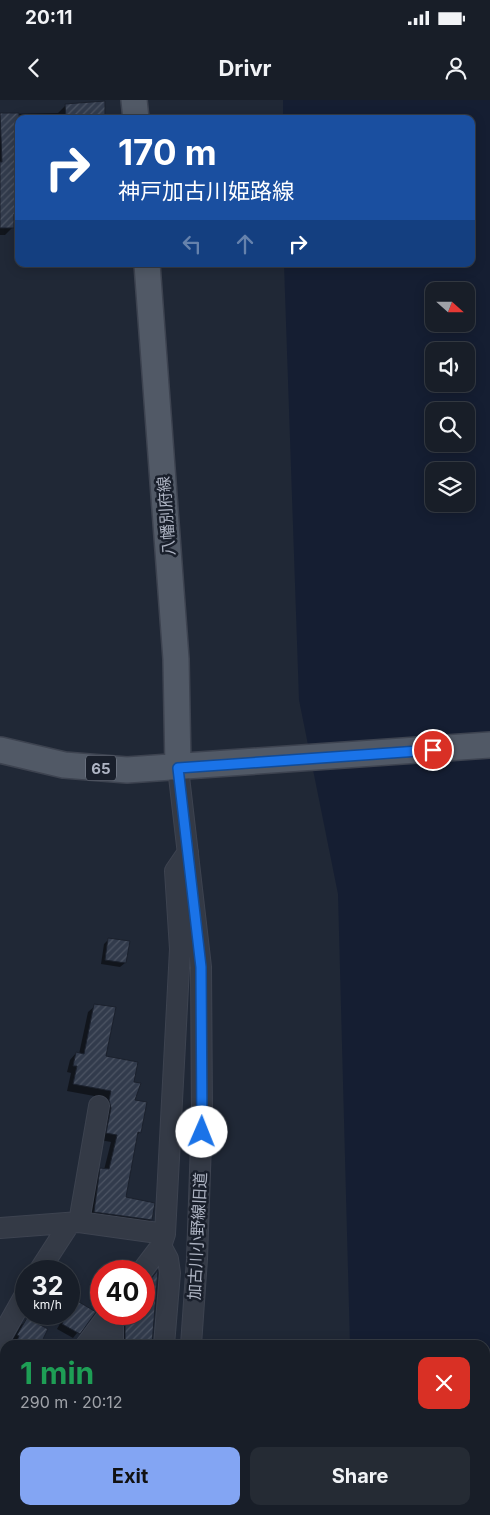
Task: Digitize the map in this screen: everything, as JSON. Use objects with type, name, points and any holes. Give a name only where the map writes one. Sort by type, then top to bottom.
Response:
[{"type":"main road","points":[[134,100],[136,115]]},
{"type":"main road","name":"八幡別府線","points":[[146,267],[176,659],[178,768]]},
{"type":"main road","name":"65","points":[[0,750],[64,765],[127,770],[178,768],[490,745]]},
{"type":"street","name":"加古川小野線旧道","points":[[178,768],[201,967],[202,1113],[198,1259],[191,1340]]},
{"type":"street","points":[[164,1340],[170,1273],[163,1240],[180,948],[175,871],[188,852]]},
{"type":"street","points":[[47,1260],[74,1222],[99,1106]]},
{"type":"street","points":[[0,1228],[74,1222],[163,1240]]},
{"type":"street","points":[[149,1260],[163,1240]]},
{"type":"street","points":[[0,1339],[15,1312]]},
{"type":"street","points":[[90,1340],[102,1325]]},
{"type":"street","points":[[112,1325],[113,1340]]},
{"type":"water","points":[[283,100],[490,100],[490,1340],[350,1340],[338,894],[299,700],[284,267],[475,267],[475,115],[283,115]]},
{"type":"building","points":[[105,101],[105,115],[66,115],[65,104]]},
{"type":"building","points":[[0,113],[19,113],[19,115],[15,115],[14,228],[0,228],[0,162],[2,162]]},
{"type":"building","points":[[108,938],[130,941],[126,963],[105,960]]},
{"type":"building","points":[[94,1004],[116,1007],[106,1056],[138,1062],[134,1082],[141,1083],[135,1100],[147,1102],[141,1133],[138,1132],[126,1197],[155,1203],[152,1220],[94,1212],[100,1168],[109,1169],[117,1135],[106,1133],[111,1108],[109,1100],[111,1091],[73,1084],[77,1066],[73,1066],[76,1052],[84,1054]]},
{"type":"building","points":[[158,1270],[155,1308],[155,1274]]},
{"type":"building","points":[[80,1303],[90,1308],[90,1320],[80,1334],[64,1325],[80,1325]]},
{"type":"building","points":[[23,1325],[40,1325],[48,1329],[42,1340],[17,1340],[19,1336],[17,1335]]},
{"type":"building","points":[[125,1325],[154,1325],[152,1340],[125,1340]]},
{"type":"route","points":[[202,1132],[201,967],[178,768],[433,750]]}]
